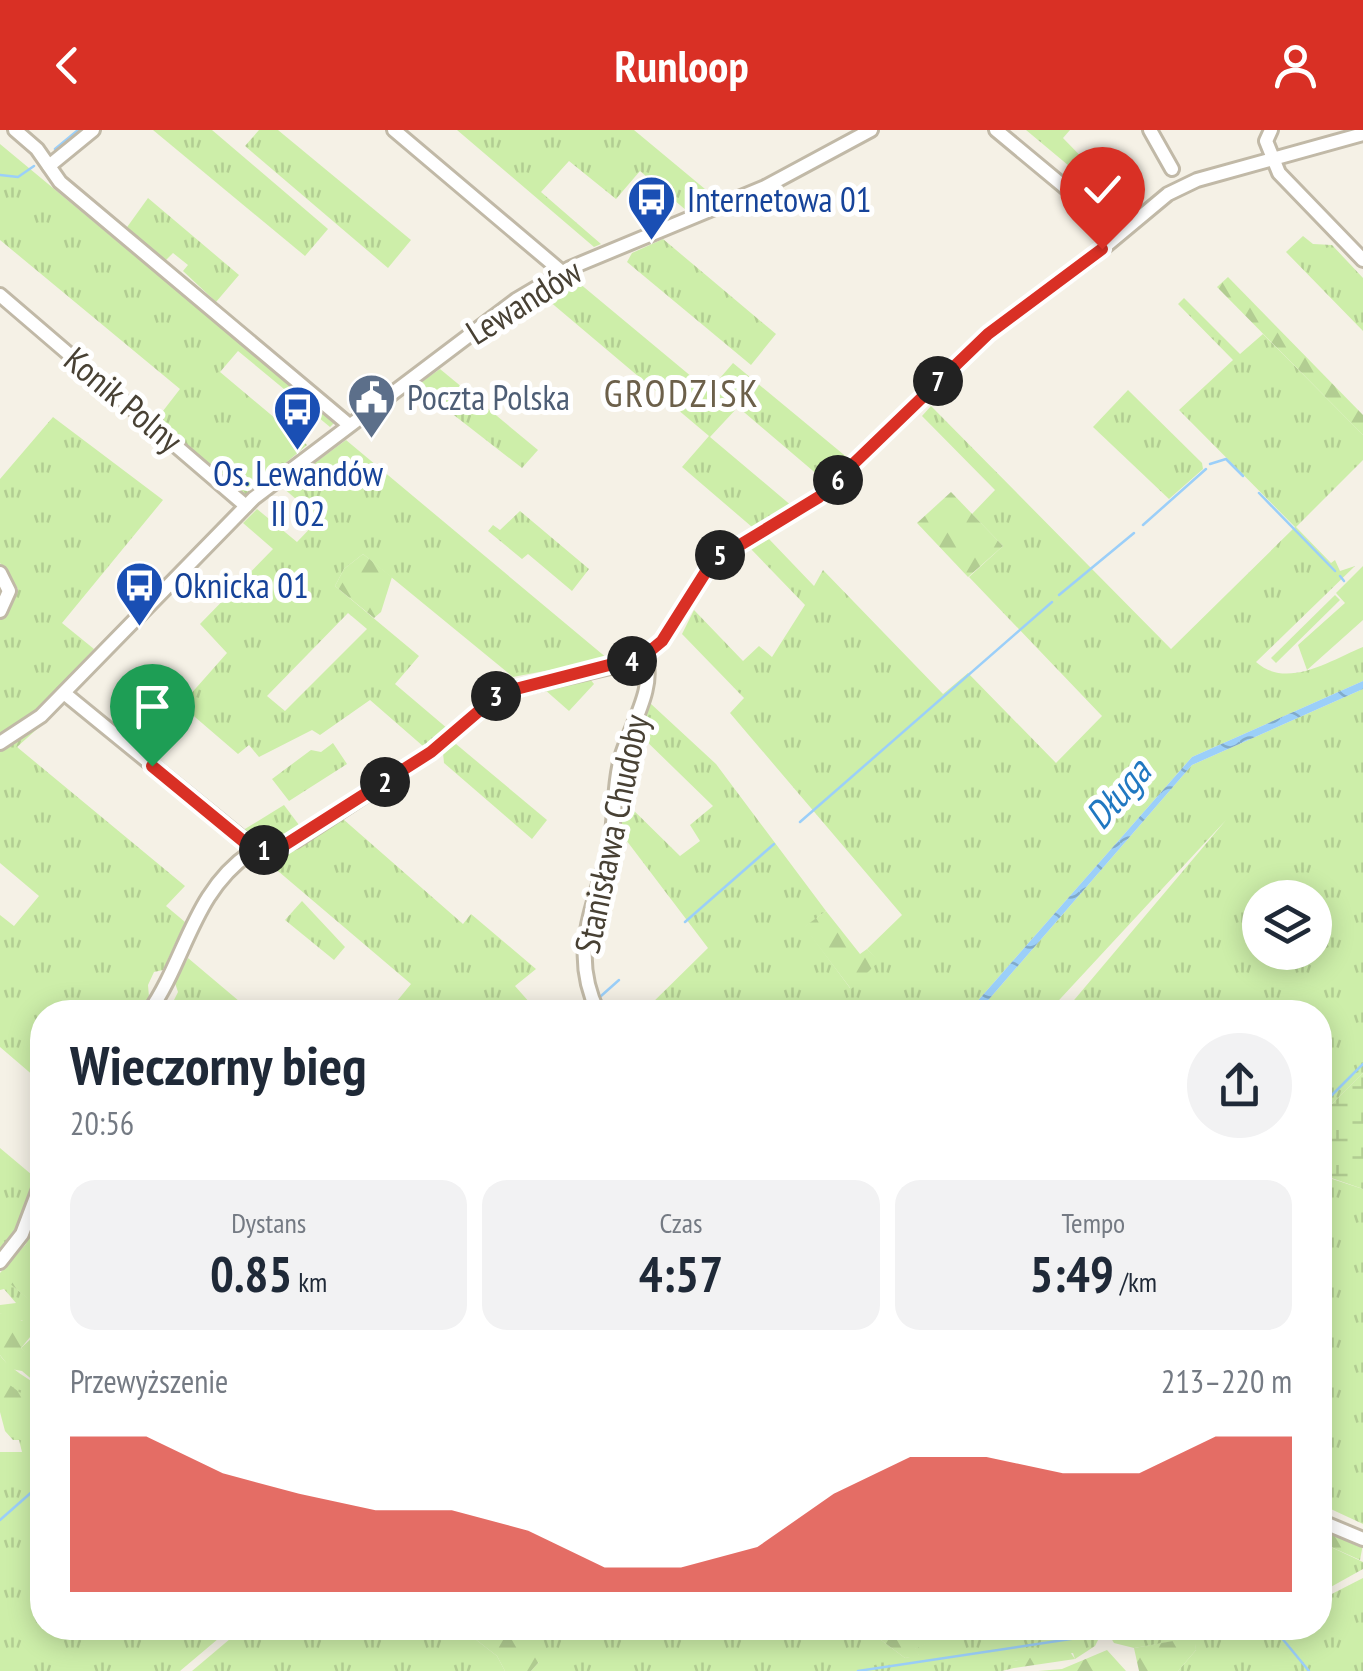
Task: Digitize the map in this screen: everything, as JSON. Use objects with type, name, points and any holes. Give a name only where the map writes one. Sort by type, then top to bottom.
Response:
[{"type":"street","points":[[15,130],[60,182],[348,424]]},
{"type":"street","points":[[49,166],[93,130]]},
{"type":"street","points":[[394,130],[562,272]]},
{"type":"street","name":"Lewandów","points":[[0,743],[29,726],[246,506],[348,424],[516,300],[562,272],[764,187],[872,130]]},
{"type":"street","points":[[996,130],[1120,233]]},
{"type":"street","points":[[1150,130],[1172,169],[1197,180]]},
{"type":"street","points":[[1271,130],[1266,141],[1282,178],[1363,260]]},
{"type":"street","points":[[155,1000],[205,898],[221,877],[254,850],[280,848],[295,841],[431,752],[500,693],[644,656],[662,641],[712,562],[819,497],[988,334],[1168,194],[1197,180],[1363,134]]},
{"type":"street","points":[[1168,194],[1172,169]]},
{"type":"street","name":"Konik Polny","points":[[0,295],[246,506]]},
{"type":"street","points":[[0,573],[9,591],[0,611]]},
{"type":"street","name":"Stanisława Chudoby","points":[[594,1000],[583,972],[582,936],[609,847],[621,758],[650,674],[644,656]]},
{"type":"street","points":[[64,692],[254,850]]},
{"type":"street","points":[[0,1262],[22,1234],[30,1212]]},
{"type":"street","points":[[1332,1526],[1363,1538]]},
{"type":"green space","points":[[153,130],[212,130],[328,229],[305,256]]},
{"type":"green space","points":[[259,130],[278,130],[411,240],[388,268],[245,146]]},
{"type":"green space","points":[[457,130],[634,130],[717,199],[687,211],[640,171],[616,199],[569,161],[541,192],[601,244],[594,247]]},
{"type":"green space","points":[[1026,130],[1070,130],[1063,138],[1101,177],[1093,186]]},
{"type":"green space","points":[[0,144],[335,422],[330,427],[238,351],[220,372],[307,445],[243,499],[231,484],[156,420],[180,389],[0,240]]},
{"type":"green space","points":[[148,198],[239,275],[216,302],[183,271],[188,265],[173,253],[164,262],[125,230]]},
{"type":"green space","points":[[1303,236],[1313,244],[1332,245],[1363,278],[1363,331],[1286,252]]},
{"type":"green space","points":[[663,239],[776,334],[751,365],[627,262],[632,253]]},
{"type":"green space","points":[[1228,277],[1363,415],[1363,435],[1217,287]]},
{"type":"green space","points":[[573,278],[704,387],[709,382],[714,385],[733,363],[849,459],[826,482],[738,407],[710,437],[793,507],[752,527],[682,467],[709,436],[542,295]]},
{"type":"green space","points":[[1184,298],[1240,354],[1263,334],[1363,435],[1363,460],[1296,527],[1331,563],[1335,560],[1340,571],[1355,566],[1256,662],[1268,670],[1295,673],[1363,647],[1363,681],[1192,757],[979,1000],[655,1000],[708,948],[617,828],[621,798],[680,856],[700,841],[690,825],[713,806],[639,734],[650,703],[716,764],[826,911],[805,927],[850,988],[878,961],[867,949],[902,915],[730,713],[744,698],[682,634],[694,610],[743,661],[759,646],[772,657],[805,605],[750,548],[769,539],[814,586],[823,570],[943,694],[968,673],[1056,763],[1102,716],[969,577],[1003,546],[972,514],[995,490],[922,416],[931,406],[1171,649],[1295,527],[1179,410],[1233,360],[1178,304]]},
{"type":"green space","points":[[440,369],[538,450],[522,468],[423,391],[420,383]]},
{"type":"green space","points":[[1128,390],[1202,463],[1203,469],[1169,499],[1093,427]]},
{"type":"green space","points":[[53,417],[163,500],[62,623],[94,649],[37,710],[0,738],[0,620],[18,589],[0,563],[0,479]]},
{"type":"green space","points":[[346,440],[608,659],[513,677],[363,554],[344,569],[335,586],[419,656],[395,684],[448,729],[424,747],[370,700],[320,735],[312,730],[259,757],[249,745],[238,754],[181,705],[227,653],[200,624],[273,549],[243,523],[257,509],[297,542],[319,519],[282,487]],"holes":[[[348,613],[367,629],[285,711],[267,696]]]},
{"type":"green space","points":[[951,492],[1003,546],[968,577],[917,523]]},
{"type":"green space","points":[[520,511],[589,569],[572,591],[528,554],[522,559],[488,531],[493,525],[500,530]]},
{"type":"green space","points":[[363,554],[392,577],[381,612],[374,618],[335,586],[344,569]]},
{"type":"green space","points":[[1363,566],[1363,620],[1307,670],[1298,645],[1345,603],[1336,593]]},
{"type":"green space","points":[[1335,595],[1340,600],[1276,663],[1271,658]]},
{"type":"green space","points":[[590,679],[594,684],[569,711],[544,689]]},
{"type":"green space","points":[[1363,689],[1363,1073],[1332,1104],[1332,1000],[1074,1000],[1226,820],[1059,1000],[988,1000],[1192,765]]},
{"type":"green space","points":[[46,721],[17,747],[185,886],[166,906],[185,922],[163,970],[154,972],[147,1000],[30,1000],[30,1073],[0,1047],[0,915],[14,926],[39,896],[0,863],[0,751]]},
{"type":"green space","points":[[333,743],[347,764],[289,801],[272,779],[311,750],[321,752]]},
{"type":"green space","points":[[456,744],[547,820],[532,839],[444,763],[443,753]]},
{"type":"green space","points":[[284,805],[302,829],[276,842],[240,832]]},
{"type":"green space","points":[[343,819],[463,924],[471,914],[536,969],[515,986],[527,1000],[398,1000],[411,984],[265,860]]},
{"type":"green space","points":[[302,901],[345,947],[334,960],[285,920]]},
{"type":"green space","points":[[826,911],[860,954],[867,949],[879,961],[851,989],[804,927]]},
{"type":"green space","points":[[188,958],[238,1000],[174,1000],[178,992],[175,983]]},
{"type":"green space","points":[[1363,1073],[1363,1189],[1332,1178],[1332,1104]]},
{"type":"green space","points":[[0,1148],[30,1173],[30,1200],[18,1230],[0,1255]]},
{"type":"green space","points":[[1332,1179],[1363,1189],[1363,1524],[1332,1510]]},
{"type":"green space","points":[[30,1234],[30,1267],[14,1287],[30,1300],[30,1334],[22,1320],[12,1321],[0,1313],[0,1305],[16,1303],[4,1289],[0,1290],[0,1273]]},
{"type":"green space","points":[[30,1266],[30,1301],[8,1282],[8,1275]]},
{"type":"green space","points":[[0,1313],[29,1323],[30,1337],[21,1348],[30,1356],[30,1378],[11,1369],[0,1355]]},
{"type":"green space","points":[[30,1340],[30,1358],[21,1348]]},
{"type":"green space","points":[[0,1355],[30,1380],[30,1640],[217,1640],[180,1671],[0,1671],[0,1452],[22,1452],[19,1440],[13,1440],[5,1431],[0,1412]]},
{"type":"green space","points":[[2,1379],[30,1400],[30,1412],[29,1412],[0,1399]]},
{"type":"green space","points":[[1332,1532],[1363,1544],[1360,1560],[1332,1547]]},
{"type":"green space","points":[[1332,1548],[1363,1562],[1363,1569],[1332,1586]]},
{"type":"green space","points":[[1363,1578],[1363,1671],[1178,1671],[1196,1650],[1194,1640],[1332,1640],[1332,1594]]},
{"type":"green space","points":[[229,1640],[476,1640],[497,1656],[505,1671],[192,1671]]},
{"type":"green space","points":[[476,1640],[524,1640],[539,1654],[539,1662],[531,1671],[505,1671],[497,1656]]},
{"type":"green space","points":[[520,1640],[881,1640],[905,1658],[919,1655],[914,1649],[934,1640],[1098,1640],[1075,1659],[1073,1653],[1014,1661],[1014,1668],[1002,1671],[531,1671],[539,1662]]},
{"type":"green space","points":[[881,1640],[936,1640],[915,1649],[920,1656],[905,1658]]},
{"type":"green space","points":[[1112,1640],[1182,1640],[1134,1648]]},
{"type":"green space","points":[[1195,1640],[1196,1650],[1178,1671],[1139,1671],[1134,1648]]},
{"type":"green space","points":[[1039,1649],[1068,1649],[1075,1659],[1014,1668],[1014,1661],[1033,1657]]},
{"type":"green space","points":[[1107,1650],[1126,1671],[1038,1671],[1062,1669]]},
{"type":"water","points":[[1363,681],[1363,689],[1192,765],[988,1000],[979,1000],[1192,757]]},
{"type":"waterway","points":[[55,149],[78,130]]},
{"type":"waterway","points":[[0,175],[18,177],[34,166]]},
{"type":"waterway","points":[[1210,464],[1226,459],[1243,476]]},
{"type":"waterway","points":[[1143,525],[1206,469]]},
{"type":"waterway","points":[[1259,493],[1335,571]]},
{"type":"waterway","points":[[1059,595],[1134,533]]},
{"type":"waterway","points":[[1340,576],[1344,581]]},
{"type":"waterway","points":[[800,822],[1052,602]]},
{"type":"waterway","points":[[685,922],[774,844]]},
{"type":"waterway","points":[[601,996],[619,980]]},
{"type":"waterway","points":[[1332,1095],[1363,1064]]},
{"type":"waterway","points":[[0,1520],[30,1494]]},
{"type":"waterway","points":[[858,1671],[1064,1640]]},
{"type":"waterway","points":[[1283,1640],[1309,1671]]},
{"type":"place","name":"Internetowa 01","points":[[652,242]]},
{"type":"place","name":"Poczta Polska","points":[[372,440]]},
{"type":"place","name":"Os. Lewandów II 02","points":[[298,452]]},
{"type":"place","name":"Oknicka 01","points":[[139,628]]},
{"type":"district","name":"GRODZISK","points":[[682,394]]},
{"type":"route","points":[[152,766],[254,850],[280,848],[431,752],[500,693],[644,656],[662,641],[712,562],[819,497],[988,334],[1102,249]]},
{"type":"water label","name":"Długa","points":[[1118,794]]}]
